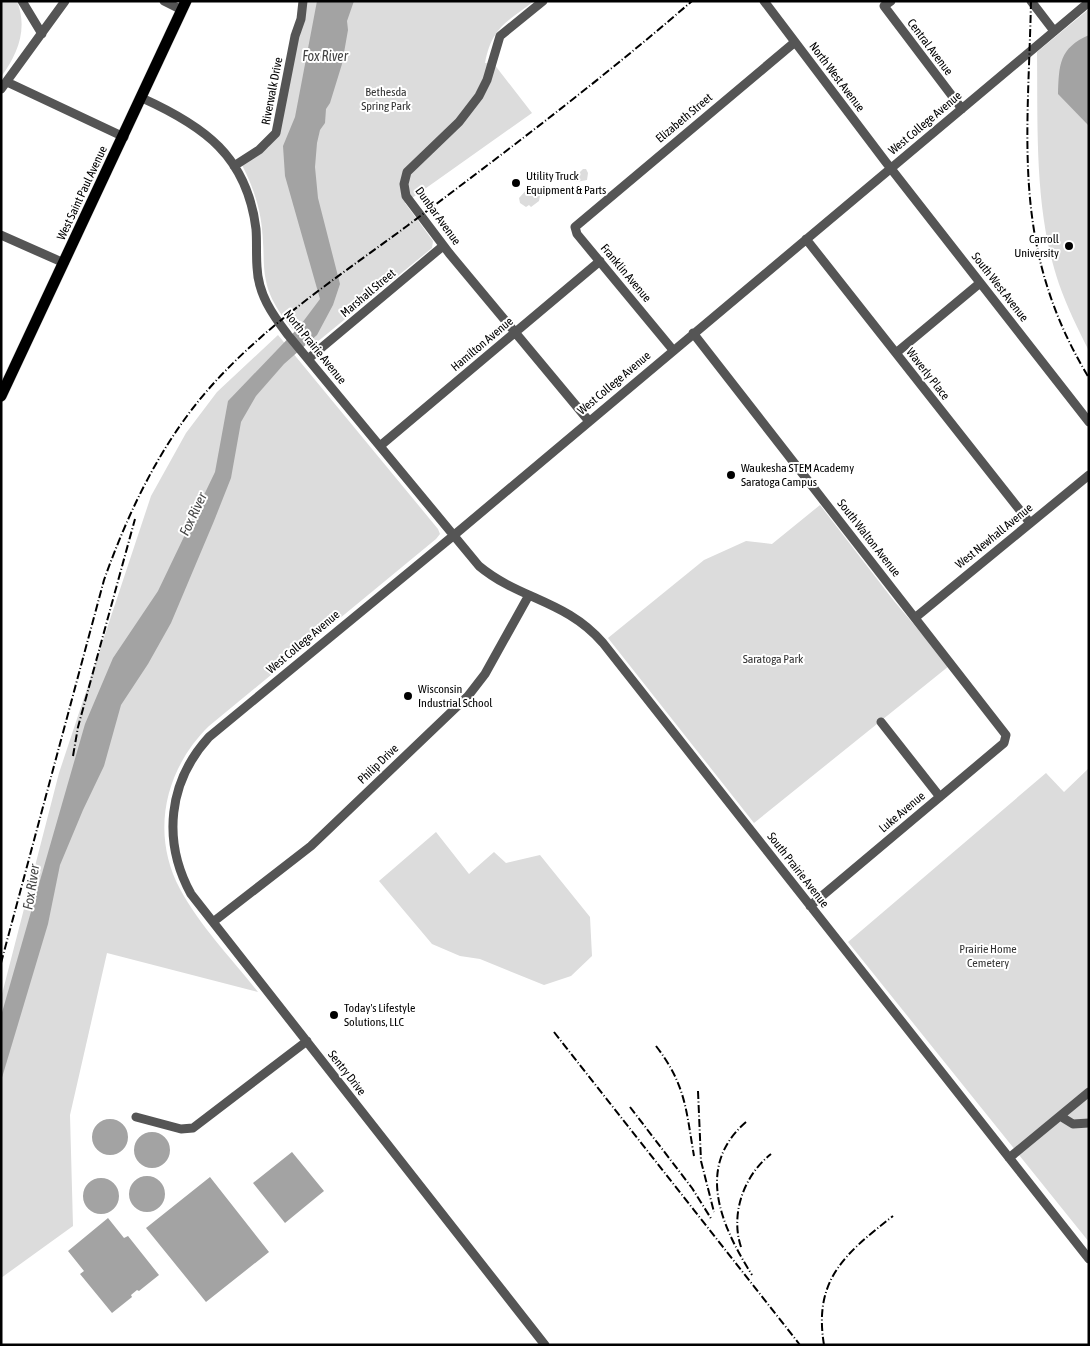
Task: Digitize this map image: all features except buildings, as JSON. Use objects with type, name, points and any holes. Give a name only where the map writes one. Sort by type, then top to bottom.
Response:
[{"type":"main road","name":"West Saint Paul Avenue","points":[[1,396],[184,6]]},
{"type":"street","points":[[22,1],[42,34]]},
{"type":"street","points":[[65,1],[4,85],[124,137]]},
{"type":"street","points":[[164,1],[184,6]]},
{"type":"street","name":"Riverwalk Drive","points":[[234,166],[266,144],[276,134],[295,36],[301,19],[303,1]]},
{"type":"street","name":"Dunbar Avenue","points":[[543,1],[500,36],[487,80],[474,102],[454,127],[412,167],[405,178],[404,190],[406,196],[443,246],[588,420]]},
{"type":"street","name":"North West Avenue","points":[[764,1],[891,168]]},
{"type":"street","name":"Central Avenue","points":[[891,1],[884,6],[962,109]]},
{"type":"street","points":[[1030,1],[1054,31]]},
{"type":"street","name":"West College Avenue","points":[[176,798],[190,762],[209,737],[453,536],[588,420],[1089,2]]},
{"type":"street","name":"Elizabeth Street","points":[[588,214],[795,42]]},
{"type":"street","name":"North Prairie Avenue","points":[[142,98],[198,127],[216,143],[234,166],[248,194],[254,215],[260,288],[272,314],[453,536]]},
{"type":"street","name":"South West Avenue","points":[[891,168],[1089,422]]},
{"type":"street","name":"Franklin Avenue","points":[[588,214],[576,224],[575,230],[673,350]]},
{"type":"street","points":[[1,235],[64,263]]},
{"type":"street","name":"Waverly Place","points":[[806,239],[1030,523]]},
{"type":"street","name":"Marshall Street","points":[[308,359],[443,246]]},
{"type":"street","name":"Hamilton Avenue","points":[[380,446],[600,262]]},
{"type":"street","points":[[896,353],[980,283]]},
{"type":"street","name":"South Walton Avenue","points":[[693,333],[1006,735]]},
{"type":"street","name":"West Newhall Avenue","points":[[916,617],[1089,475]]},
{"type":"street","name":"South Prairie Avenue","points":[[453,536],[490,574],[529,595],[571,614],[597,636],[1089,1259]]},
{"type":"street","name":"Philip Drive","points":[[213,922],[311,846],[468,696],[484,674],[529,595]]},
{"type":"street","points":[[880,722],[940,796]]},
{"type":"street","name":"Luke Avenue","points":[[810,906],[1004,743],[1006,735]]},
{"type":"street","name":"Sentry Drive","points":[[176,798],[172,832],[179,868],[191,894],[545,1345]]},
{"type":"street","points":[[136,1117],[181,1129],[193,1128],[306,1041]]},
{"type":"street","points":[[1009,1158],[1089,1092]]},
{"type":"street","points":[[1060,1116],[1074,1124],[1089,1122]]},
{"type":"green space","points":[[1,1],[17,1],[22,21],[16,50],[1,77]]},
{"type":"green space","name":"Bethesda Spring Park","points":[[305,1],[534,1],[508,20],[496,33],[485,63],[494,64],[532,113],[405,203],[433,241],[432,248],[311,347],[306,345],[288,323],[268,290],[264,271],[259,212],[251,184],[242,165],[269,147]]},
{"type":"green space","points":[[1089,9],[1089,351],[1059,284],[1045,228],[1039,170],[1037,52]]},
{"type":"green space","points":[[583,169],[586,169],[588,173],[587,180],[576,182],[575,177]]},
{"type":"green space","points":[[530,186],[540,196],[539,201],[531,207],[529,205],[526,207],[520,203],[519,198]]},
{"type":"green space","points":[[278,335],[438,529],[440,534],[209,726],[194,743],[182,762],[173,782],[164,824],[171,868],[180,889],[197,916],[258,992],[107,953],[70,1115],[73,1226],[1,1278],[1,998],[59,773],[151,496],[186,433],[217,392]]},
{"type":"green space","name":"Saratoga Park","points":[[820,505],[894,601],[949,666],[754,823],[608,638],[704,560],[746,541],[772,544]]},
{"type":"green space","name":"Prairie Home Cemetery","points":[[1089,768],[1089,1242],[848,942],[1046,773],[1064,792]]},
{"type":"green space","points":[[436,832],[469,874],[494,852],[506,863],[540,855],[590,917],[592,956],[571,976],[544,985],[480,959],[460,956],[432,944],[379,881]]},
{"type":"water","name":"Fox River","points":[[317,1],[354,1],[347,21],[348,30],[342,64],[330,103],[326,109],[325,123],[320,130],[315,167],[318,198],[340,284],[333,305],[317,335],[284,364],[256,396],[241,422],[231,478],[214,521],[171,623],[148,664],[121,705],[104,766],[60,865],[48,924],[1,1081],[1,1016],[85,724],[113,658],[158,591],[215,472],[228,401],[299,327],[320,299],[285,176],[283,146],[295,117]]},
{"type":"water","points":[[1089,35],[1089,126],[1058,94],[1060,66],[1066,52],[1079,40]]},
{"type":"water","points":[[110,1119],[117,1120],[123,1124],[127,1130],[127,1144],[123,1150],[117,1154],[110,1155],[103,1154],[97,1150],[93,1144],[92,1137],[93,1130],[97,1124],[103,1120]]},
{"type":"water","points":[[152,1132],[159,1133],[165,1137],[169,1143],[169,1157],[165,1163],[159,1167],[152,1168],[145,1167],[139,1163],[135,1157],[134,1150],[135,1143],[139,1137],[145,1133]]},
{"type":"water","points":[[292,1152],[324,1191],[285,1223],[253,1183]]},
{"type":"water","points":[[147,1176],[154,1177],[160,1181],[164,1187],[164,1201],[160,1207],[154,1211],[147,1212],[140,1211],[134,1207],[130,1201],[129,1194],[130,1187],[134,1181],[140,1177]]},
{"type":"water","points":[[210,1177],[269,1252],[206,1302],[146,1228]]},
{"type":"water","points":[[101,1178],[108,1179],[114,1183],[118,1189],[118,1203],[114,1209],[108,1213],[101,1214],[94,1213],[88,1209],[84,1203],[83,1196],[84,1189],[88,1183],[94,1179]]},
{"type":"water","points":[[108,1218],[124,1238],[128,1236],[159,1275],[139,1291],[137,1290],[131,1295],[132,1297],[112,1313],[80,1274],[84,1271],[68,1251]]},
{"type":"railway","points":[[1,963],[104,580],[123,530],[146,482],[159,458],[189,413],[228,368],[276,324],[552,116],[692,1]]},
{"type":"railway","points":[[1031,1],[1027,149],[1036,239],[1047,285],[1064,331],[1089,378]]},
{"type":"railway","points":[[73,756],[78,727],[135,519]]},
{"type":"railway","points":[[554,1032],[800,1345]]},
{"type":"railway","points":[[656,1046],[666,1060],[679,1086],[686,1111],[694,1156]]},
{"type":"railway","points":[[698,1091],[701,1161],[714,1212]]},
{"type":"railway","points":[[630,1107],[692,1188],[712,1220]]},
{"type":"railway","points":[[746,1122],[730,1140],[721,1158],[717,1178],[718,1197],[723,1217],[731,1237],[752,1275]]},
{"type":"railway","points":[[741,1247],[737,1222],[742,1196],[753,1173],[771,1154]]},
{"type":"railway","points":[[824,1345],[822,1322],[824,1302],[829,1285],[837,1270],[861,1242],[893,1216]]},
{"type":"place","name":"Utility Truck Equipment & Parts","points":[[516,183]]},
{"type":"place","name":"Carroll University","points":[[1069,246]]},
{"type":"place","name":"Waukesha STEM Academy Saratoga Campus","points":[[731,475]]},
{"type":"place","name":"Wisconsin Industrial School","points":[[408,696]]},
{"type":"place","name":"Today's Lifestyle Solutions, LLC","points":[[334,1015]]}]
